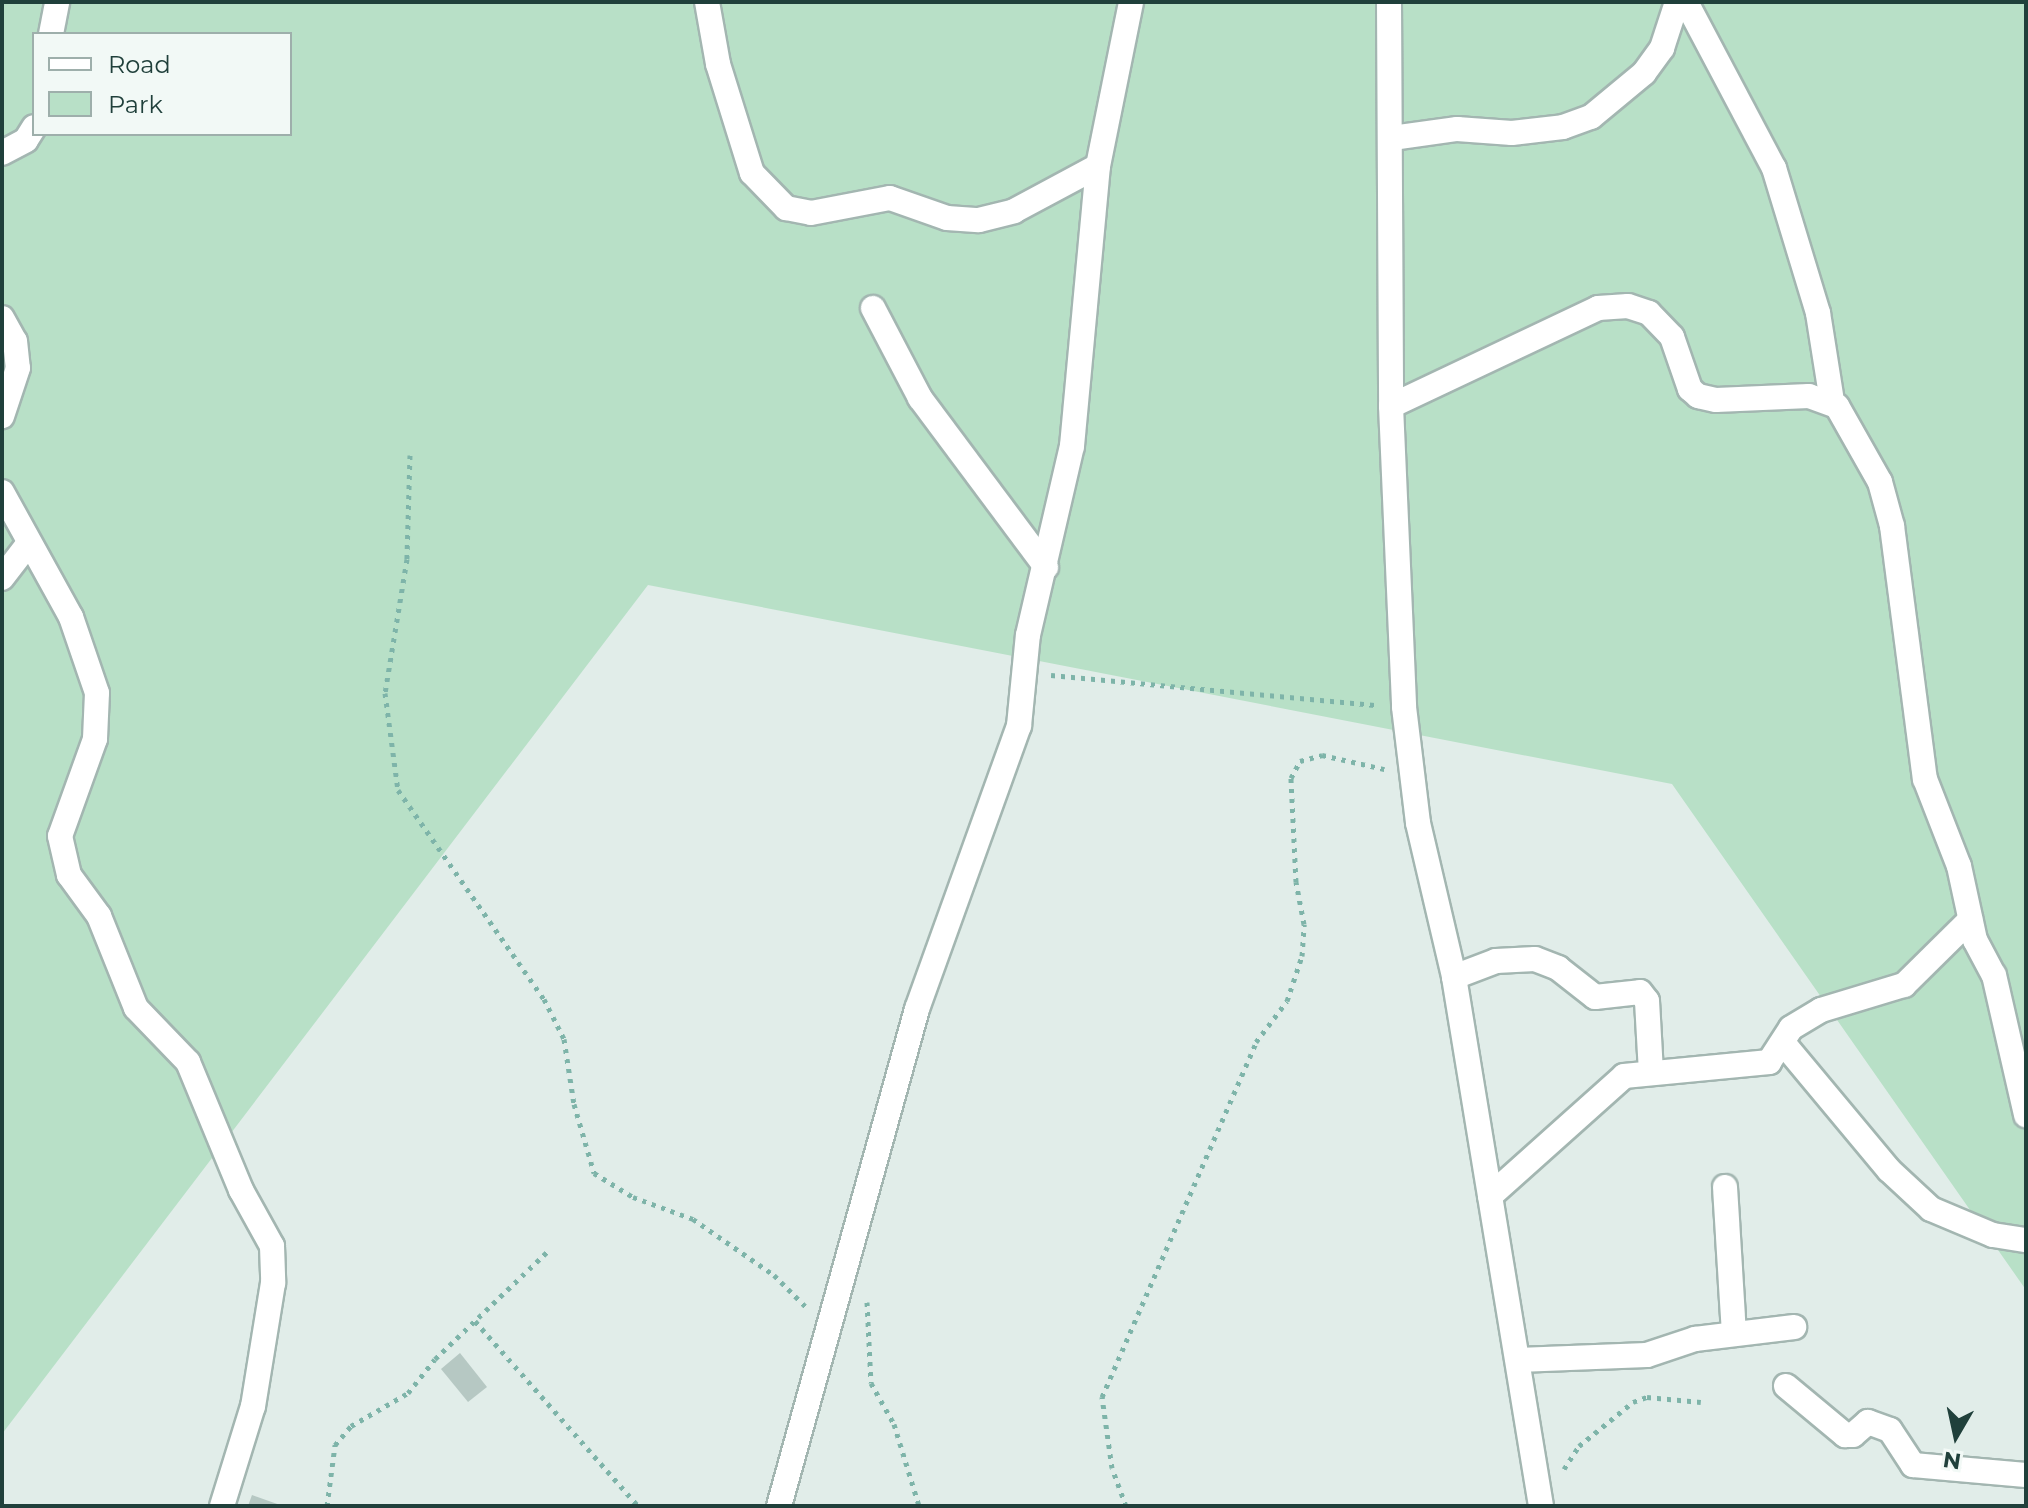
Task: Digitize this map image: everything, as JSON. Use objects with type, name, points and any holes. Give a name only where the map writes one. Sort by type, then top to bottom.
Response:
[{"type":"street","points":[[51,32],[57,2]]},
{"type":"street","points":[[707,2],[718,64],[752,173],[786,208],[811,213],[890,198],[947,218],[979,220],[1014,211],[1098,166]]},
{"type":"street","points":[[779,1506],[936,947],[1013,748],[1031,616],[1046,567],[1072,446],[1098,166],[1131,2]]},
{"type":"street","points":[[1389,2],[1391,406],[1404,707],[1412,776],[1454,977],[1541,1504]]},
{"type":"street","points":[[1392,138],[1457,129],[1512,133],[1563,127],[1591,117],[1644,73],[1662,48],[1677,2]]},
{"type":"street","points":[[1686,2],[1774,168],[1818,313],[1832,401],[1880,482],[1892,526],[1925,779],[1959,866],[1970,920],[1994,975],[2026,1115]]},
{"type":"street","points":[[2,153],[26,140],[32,130]]},
{"type":"street","points":[[1391,406],[1598,308],[1628,306],[1649,313],[1672,337],[1687,382],[1698,396],[1716,400],[1809,396],[1832,401]]},
{"type":"street","points":[[873,308],[920,398],[1046,567]]},
{"type":"street","points":[[2,318],[15,341],[18,368],[2,416]]},
{"type":"street","points":[[2,492],[71,617],[97,693],[95,739],[60,836],[69,875],[99,916],[136,1008],[188,1062],[241,1190],[272,1246],[273,1283],[253,1406],[222,1506]]},
{"type":"street","points":[[2,578],[29,543]]},
{"type":"street","points":[[1490,1196],[1608,1087],[1631,1073],[1769,1062],[1784,1044],[1791,1028],[1821,1010],[1904,985],[1970,920]]},
{"type":"street","points":[[1454,977],[1496,961],[1535,959],[1558,968],[1588,995],[1640,992],[1647,1001],[1651,1073]]},
{"type":"street","points":[[1784,1044],[1889,1170],[1931,1209],[1993,1235],[2026,1240]]},
{"type":"street","points":[[1725,1187],[1734,1333]]},
{"type":"street","points":[[1518,1360],[1647,1355],[1734,1333],[1794,1327]]},
{"type":"street","points":[[1786,1386],[1845,1435],[1868,1422],[1890,1430],[1913,1465],[2026,1475]]},
{"type":"path","points":[[410,455],[407,559],[385,693],[398,790],[544,999],[564,1039],[574,1104],[594,1173],[633,1197],[693,1219],[787,1285],[828,1332]]},
{"type":"path","points":[[1024,677],[1083,675],[1404,707]]},
{"type":"path","points":[[1126,1506],[1112,1468],[1102,1397],[1256,1042],[1287,1001],[1302,956],[1304,924],[1296,882],[1291,778],[1300,761],[1322,755],[1412,776]]},
{"type":"path","points":[[327,1506],[335,1445],[351,1426],[408,1393],[475,1321],[550,1249]]},
{"type":"path","points":[[850,1249],[870,1311],[871,1383],[894,1424],[919,1506]]},
{"type":"path","points":[[475,1321],[638,1506]]},
{"type":"path","points":[[1541,1504],[1579,1446],[1633,1402],[1647,1397],[1701,1402]]},
{"type":"green space","points":[[2,2],[2026,2],[2026,1290],[1672,784],[648,585],[2,1434]]},
{"type":"building","points":[[460,1353],[487,1387],[468,1402],[441,1369]]},
{"type":"building","points":[[252,1495],[283,1506],[248,1506]]}]
